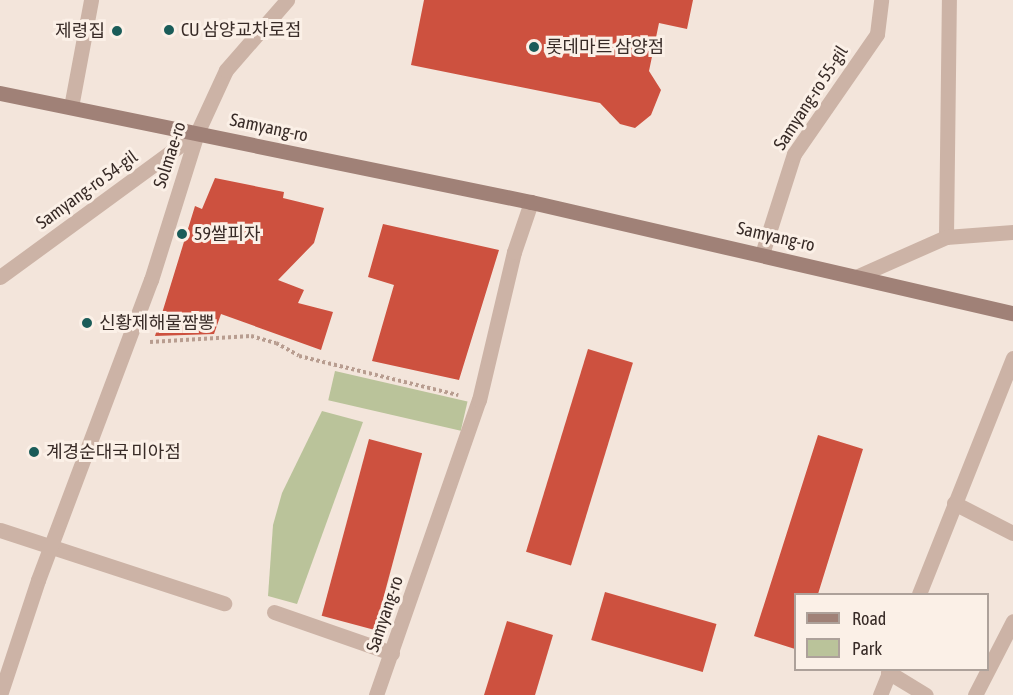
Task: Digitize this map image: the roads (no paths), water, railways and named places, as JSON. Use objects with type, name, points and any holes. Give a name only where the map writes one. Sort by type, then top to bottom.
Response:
[{"type":"main road","name":"Samyang-ro","points":[[0,93],[531,202],[1013,313]]},
{"type":"street","points":[[70,107],[91,0]]},
{"type":"street","name":"Solmae-ro","points":[[0,695],[50,547],[127,343],[197,133],[226,70],[287,0]]},
{"type":"street","name":"Samyang-ro 55-gil","points":[[762,254],[794,154],[877,34],[881,0]]},
{"type":"street","points":[[946,237],[949,0]]},
{"type":"street","name":"Samyang-ro 54-gil","points":[[0,277],[197,133]]},
{"type":"street","name":"Samyang-ro","points":[[376,695],[479,400],[514,252],[531,202]]},
{"type":"street","points":[[858,276],[946,237],[1013,232]]},
{"type":"street","points":[[919,593],[1013,358]]},
{"type":"street","points":[[954,503],[1013,533]]},
{"type":"street","points":[[0,530],[224,603]]},
{"type":"street","points":[[274,612],[392,653]]},
{"type":"street","points":[[989,668],[1013,621]]},
{"type":"street","points":[[880,695],[889,671],[926,695]]},
{"type":"street","points":[[975,695],[987,671]]},
{"type":"place","name":"CU 삼양교차로점","points":[[169,30]]},
{"type":"place","name":"제령집","points":[[117,31]]},
{"type":"place","name":"롯데마트 삼양점","points":[[534,47]]},
{"type":"place","name":"59쌀피자","points":[[182,234]]},
{"type":"place","name":"신황제해물짬뽕","points":[[87,323]]},
{"type":"place","name":"계경순대국 미아점","points":[[34,452]]}]
